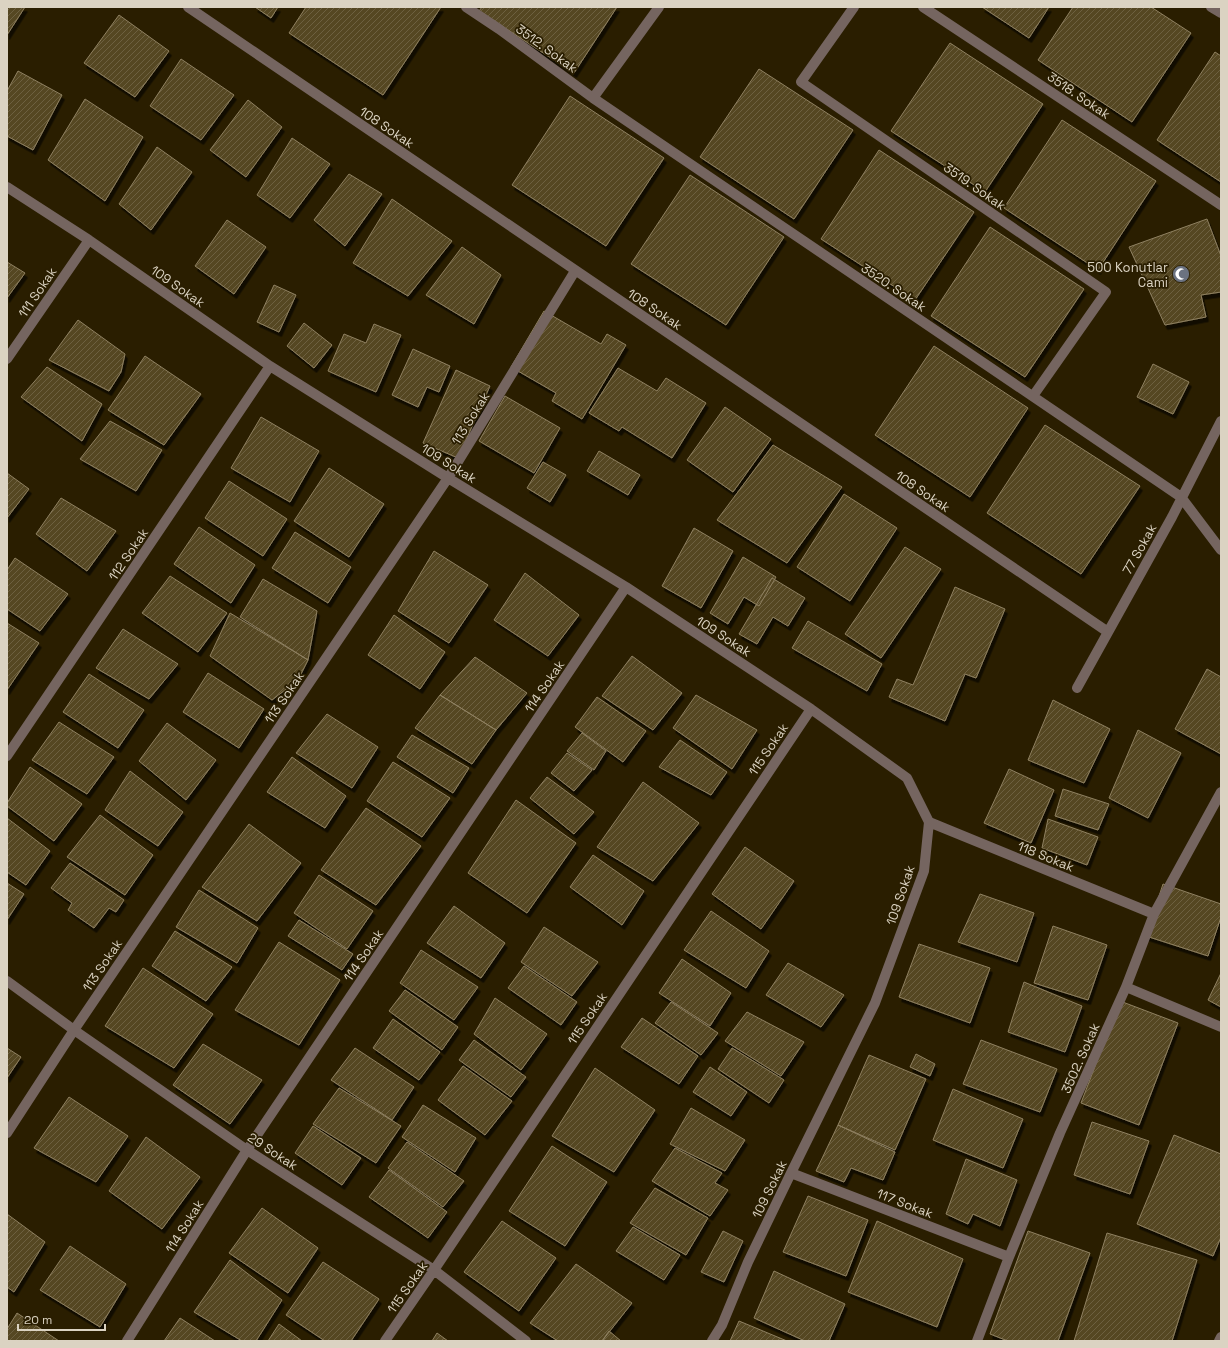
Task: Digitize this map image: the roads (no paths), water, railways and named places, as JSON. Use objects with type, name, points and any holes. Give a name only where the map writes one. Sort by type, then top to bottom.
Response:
[{"type":"street","name":"108 Sokak","points":[[188,7],[1108,632]]},
{"type":"street","name":"3512. Sokak","points":[[466,7],[499,29],[593,98]]},
{"type":"street","points":[[593,98],[659,7]]},
{"type":"street","name":"3519. Sokak","points":[[854,7],[801,82],[1106,292],[1032,396]]},
{"type":"street","name":"3518. Sokak","points":[[923,7],[1221,204]]},
{"type":"street","points":[[1212,7],[1221,13]]},
{"type":"street","name":"3520. Sokak","points":[[593,98],[1181,497],[1221,550]]},
{"type":"street","name":"109 Sokak","points":[[7,187],[89,240],[270,366],[448,478],[626,587],[811,709],[907,778],[928,822],[924,871],[874,1003],[748,1262],[722,1325],[712,1341]]},
{"type":"street","name":"111 Sokak","points":[[7,359],[89,240]]},
{"type":"street","name":"113 Sokak","points":[[7,1133],[74,1030],[448,478],[575,271]]},
{"type":"street","name":"112 Sokak","points":[[7,756],[270,366]]},
{"type":"street","name":"77 Sokak","points":[[1077,688],[1172,517],[1221,421]]},
{"type":"street","name":"114 Sokak","points":[[127,1341],[247,1150],[626,587]]},
{"type":"street","name":"115 Sokak","points":[[385,1341],[811,709]]},
{"type":"street","name":"3502. Sokak","points":[[977,1341],[1009,1257],[1060,1133],[1126,987],[1154,914],[1221,792]]},
{"type":"street","name":"118 Sokak","points":[[928,822],[1154,914]]},
{"type":"street","name":"29 Sokak","points":[[7,981],[74,1030],[247,1150],[434,1270],[526,1341]]},
{"type":"street","points":[[1126,987],[1221,1027]]},
{"type":"street","name":"117 Sokak","points":[[791,1172],[1009,1257]]},
{"type":"street","points":[[1220,1341],[1221,1337]]},
{"type":"place","name":"500 Konutlar Cami","points":[[1181,274]]}]
